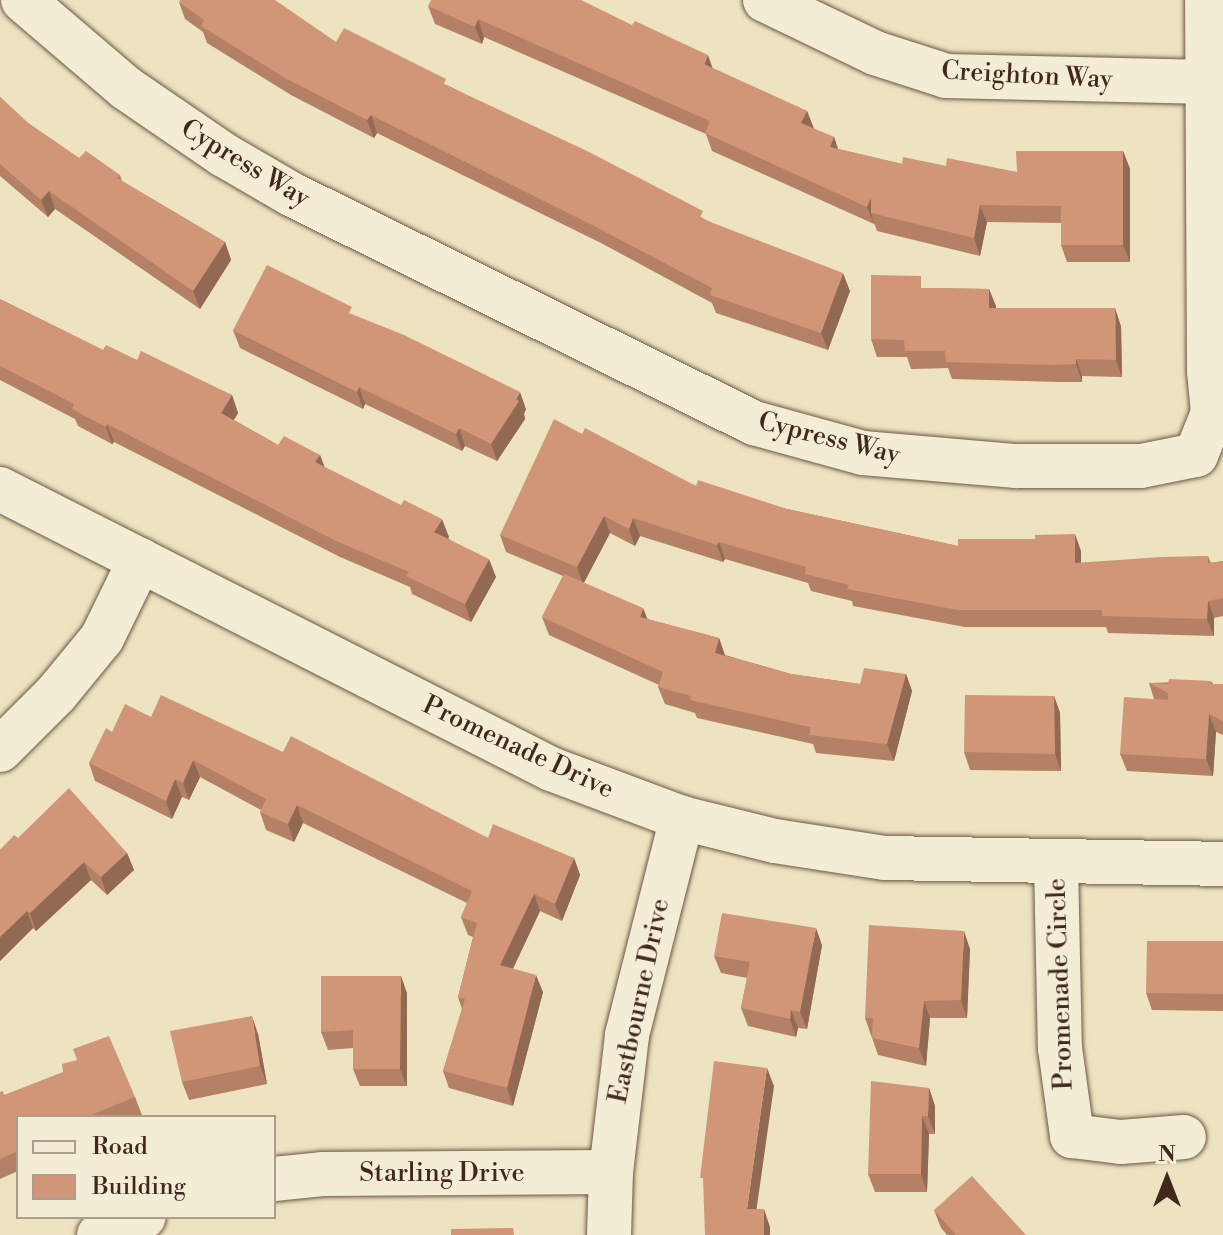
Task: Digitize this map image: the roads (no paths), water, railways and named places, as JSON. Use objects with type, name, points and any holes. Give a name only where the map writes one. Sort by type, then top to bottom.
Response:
[{"type":"street","name":"Cypress Way","points":[[23,0],[116,81],[224,155],[291,194],[754,423],[863,453],[972,464],[1141,466],[1196,455],[1213,413],[1209,371],[1207,0]]},
{"type":"street","name":"Creighton Way","points":[[765,0],[875,53],[946,76],[1208,82]]},
{"type":"street","name":"Promenade Drive","points":[[0,489],[551,769],[682,818],[775,841],[885,858],[1223,864]]},
{"type":"street","points":[[0,750],[47,704],[102,638],[140,560]]},
{"type":"street","name":"Eastbourne Drive","points":[[609,1235],[611,1172],[627,1035],[682,818]]},
{"type":"street","name":"Promenade Circle","points":[[1056,863],[1060,1048],[1072,1136],[1121,1142],[1184,1137]]},
{"type":"street","name":"Starling Drive","points":[[276,1179],[322,1174],[611,1172]]},
{"type":"street","points":[[99,1235],[139,1219]]}]
